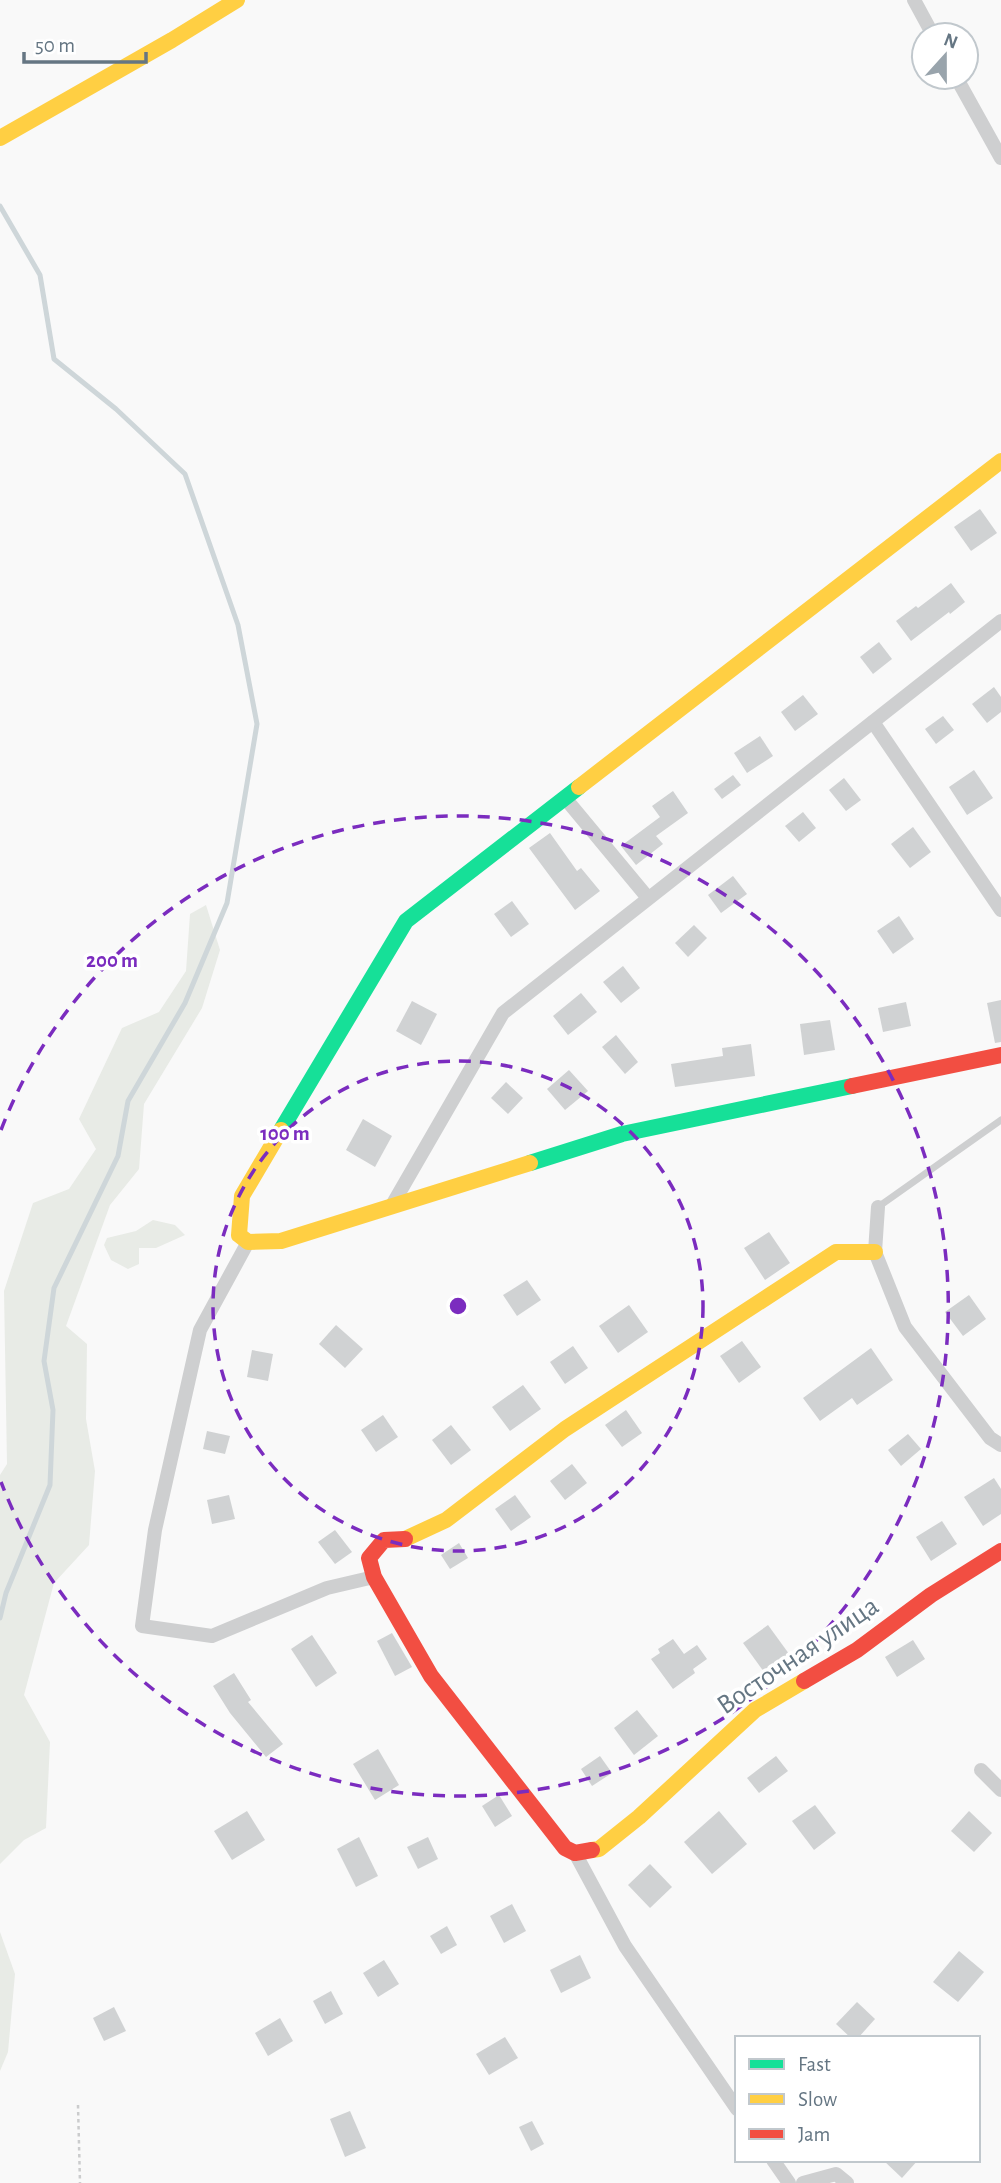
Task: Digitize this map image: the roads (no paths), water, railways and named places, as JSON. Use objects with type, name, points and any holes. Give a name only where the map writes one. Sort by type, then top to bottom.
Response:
[{"type":"street","points":[[0,138],[237,0]]},
{"type":"street","points":[[914,0],[925,21]]},
{"type":"street","points":[[964,91],[1001,158]]},
{"type":"street","points":[[1001,462],[406,921],[242,1196],[239,1235],[248,1242],[281,1241],[622,1134],[1001,1055]]},
{"type":"street","points":[[391,1206],[503,1013],[1001,621]]},
{"type":"street","points":[[873,722],[1001,910]]},
{"type":"street","points":[[565,798],[648,898]]},
{"type":"street","points":[[878,1207],[875,1252],[905,1327],[990,1438],[1001,1445]]},
{"type":"street","points":[[248,1242],[200,1330],[155,1530],[142,1626],[212,1636],[327,1588],[374,1577]]},
{"type":"street","points":[[735,2106],[625,1946],[570,1850],[431,1676],[374,1577],[369,1558],[384,1540],[407,1539],[446,1520],[565,1429],[836,1252],[875,1252]]},
{"type":"street","name":"Восточная улица","points":[[570,1850],[599,1849],[639,1817],[755,1710],[857,1650],[931,1595],[1001,1551]]},
{"type":"street","points":[[981,1770],[1001,1790]]},
{"type":"street","points":[[774,2162],[789,2183]]},
{"type":"street","points":[[803,2183],[836,2174],[847,2183]]},
{"type":"lane","points":[[878,1207],[1001,1120]]},
{"type":"waterway","points":[[0,206],[40,275],[54,359],[116,409],[185,474],[238,625],[257,724],[227,903],[185,1003],[128,1101],[118,1156],[54,1288],[44,1361],[53,1410],[50,1485],[6,1593],[0,1618]]}]
